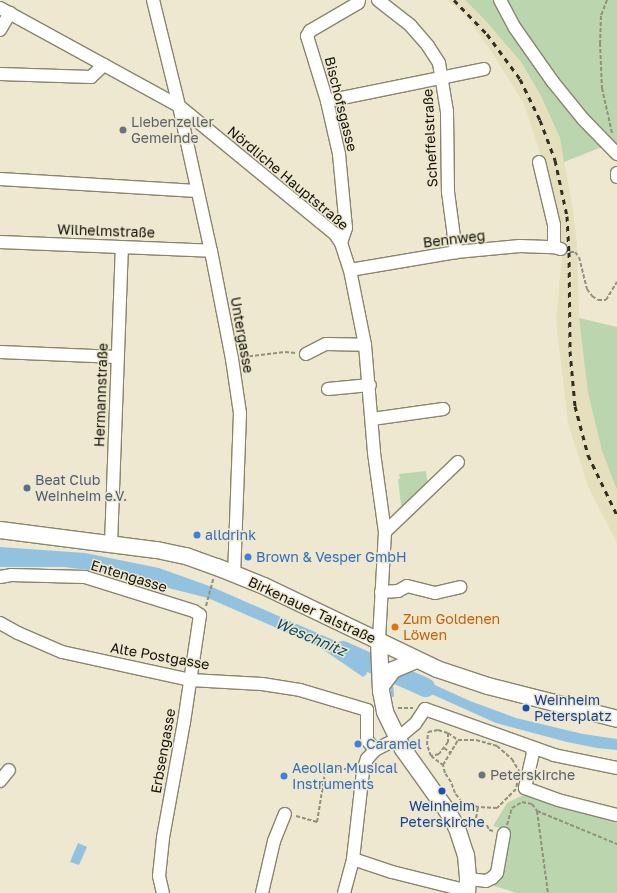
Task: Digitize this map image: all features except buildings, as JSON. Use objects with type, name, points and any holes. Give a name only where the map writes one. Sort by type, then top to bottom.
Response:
[{"type":"main road","name":"Birkenauer Talstraße","points":[[0,530],[157,550],[186,556],[234,574],[324,613],[412,661],[488,686],[617,720]]},
{"type":"main road","points":[[379,644],[382,694],[397,739],[454,821],[466,855],[468,888]]},
{"type":"main road","points":[[382,694],[393,670],[412,661]]},
{"type":"street","name":"Untergasse","points":[[153,0],[179,106],[196,191],[211,251],[232,359],[240,413],[234,574]]},
{"type":"street","name":"Bischofsgasse","points":[[341,243],[346,228],[339,154],[327,101],[307,36],[310,31],[358,3],[359,0]]},
{"type":"street","name":"Scheffelstraße","points":[[378,0],[410,25],[428,46],[439,63],[447,112],[448,192],[456,252]]},
{"type":"street","points":[[500,0],[515,28],[553,82],[583,119],[617,153]]},
{"type":"street","name":"Nördliche Hauptstraße","points":[[5,11],[179,106],[335,234],[341,243],[350,270],[366,345],[374,453],[385,532],[379,644]]},
{"type":"street","points":[[0,30],[5,11]]},
{"type":"street","points":[[0,74],[91,77],[104,65]]},
{"type":"street","points":[[327,101],[484,69]]},
{"type":"street","name":"Bennweg","points":[[350,270],[456,252],[520,246],[558,248],[539,162]]},
{"type":"street","points":[[0,178],[196,191]]},
{"type":"street","name":"Wilhelmstraße","points":[[0,242],[211,251]]},
{"type":"street","name":"Hermannstraße","points":[[111,544],[122,247]]},
{"type":"street","points":[[306,354],[326,344],[366,345]]},
{"type":"street","points":[[0,352],[117,357]]},
{"type":"street","points":[[328,389],[370,385]]},
{"type":"street","points":[[372,418],[443,409]]},
{"type":"street","points":[[385,532],[458,462]]},
{"type":"street","name":"Entengasse","points":[[0,577],[11,574],[85,577],[194,612],[202,611]]},
{"type":"street","points":[[381,592],[398,591],[407,586],[435,593],[460,587]]},
{"type":"street","name":"Erbsengasse","points":[[163,893],[159,876],[163,838],[202,611]]},
{"type":"street","name":"Alte Postgasse","points":[[0,623],[18,634],[62,652],[190,680],[262,684],[300,690],[367,710]]},
{"type":"street","points":[[375,750],[367,740],[367,710],[382,694]]},
{"type":"street","points":[[344,893],[352,858],[363,771],[367,759],[375,750],[397,739],[415,724],[425,709],[554,755],[617,768]]},
{"type":"street","points":[[531,747],[532,760],[524,788],[558,800],[617,815]]},
{"type":"street","points":[[0,781],[9,770]]},
{"type":"street","points":[[262,893],[274,841],[285,814]]},
{"type":"street","points":[[352,858],[392,872],[468,888],[492,878],[497,873],[500,833]]},
{"type":"path","points":[[607,0],[601,16],[601,73],[602,88],[617,153]]},
{"type":"path","points":[[574,252],[579,257],[587,289],[592,296],[598,300],[606,300],[617,282]]},
{"type":"path","points":[[232,359],[285,352],[306,354]]},
{"type":"path","points":[[202,611],[212,582]]},
{"type":"path","points":[[382,694],[398,708],[425,709]]},
{"type":"path","points":[[443,765],[431,756],[427,745],[428,732],[438,730],[448,733],[458,740],[476,740],[498,746],[512,759],[519,771],[516,789],[497,808],[478,807],[462,802],[444,774],[443,765],[458,740]]},
{"type":"path","points":[[431,756],[439,754],[444,748],[448,742],[448,733]]},
{"type":"path","points":[[444,748],[451,753]]},
{"type":"path","points":[[285,814],[317,822],[326,767],[363,771]]},
{"type":"path","points":[[468,825],[487,825],[489,830],[500,833],[512,808],[522,802],[532,804],[537,811],[548,893]]},
{"type":"path","points":[[475,824],[478,807]]},
{"type":"path","points":[[537,811],[617,844]]},
{"type":"shaded area","points":[[447,0],[465,0],[485,20],[521,62],[541,96],[560,138],[573,211],[577,245],[579,318],[588,393],[602,451],[617,490],[617,543],[588,486],[568,423],[556,320],[562,257],[561,240],[548,177],[524,104],[491,51],[466,16]]},
{"type":"green space","points":[[465,0],[617,0],[617,158],[607,145],[564,162],[560,138],[541,96],[521,62],[485,20]]},
{"type":"green space","points":[[579,318],[617,327],[617,490],[602,451],[588,393]]},
{"type":"green space","points":[[426,471],[428,486],[402,513],[398,479],[400,479],[399,474]]},
{"type":"green space","points":[[527,793],[617,819],[617,893],[517,893],[494,886],[511,831],[493,826],[507,803]]},
{"type":"water","points":[[0,547],[85,553],[159,568],[212,587],[363,653],[367,674],[363,677],[318,646],[208,598],[105,572],[64,567],[0,567]]},
{"type":"water","points":[[406,672],[470,701],[516,718],[583,734],[617,739],[617,750],[567,742],[496,723],[400,680]]},
{"type":"water","points":[[78,843],[87,847],[79,865],[70,862]]},
{"type":"waterway","name":"Weschnitz","points":[[342,650],[425,687]]},
{"type":"waterway","points":[[391,683],[392,695]]},
{"type":"railway","points":[[454,0],[487,34],[520,79],[540,120],[555,160],[567,216],[570,351],[575,406],[588,455],[617,515]]},
{"type":"place","name":"Liebenzeller Gemeinde","points":[[123,130]]},
{"type":"place","name":"Beat Club Weinheim e.V.","points":[[27,488]]},
{"type":"place","name":"alldrink","points":[[197,535]]},
{"type":"place","name":"Brown & Vesper GmbH","points":[[248,557]]},
{"type":"place","name":"Zum Goldenen Löwen","points":[[395,627]]},
{"type":"place","name":"Weinheim Petersplatz","points":[[526,708]]},
{"type":"place","name":"Caramel","points":[[358,744]]},
{"type":"place","name":"Peterskirche","points":[[482,775]]},
{"type":"place","name":"Aeolian Musical Instruments","points":[[284,776]]},
{"type":"place","name":"Weinheim Peterskirche","points":[[442,791]]}]
